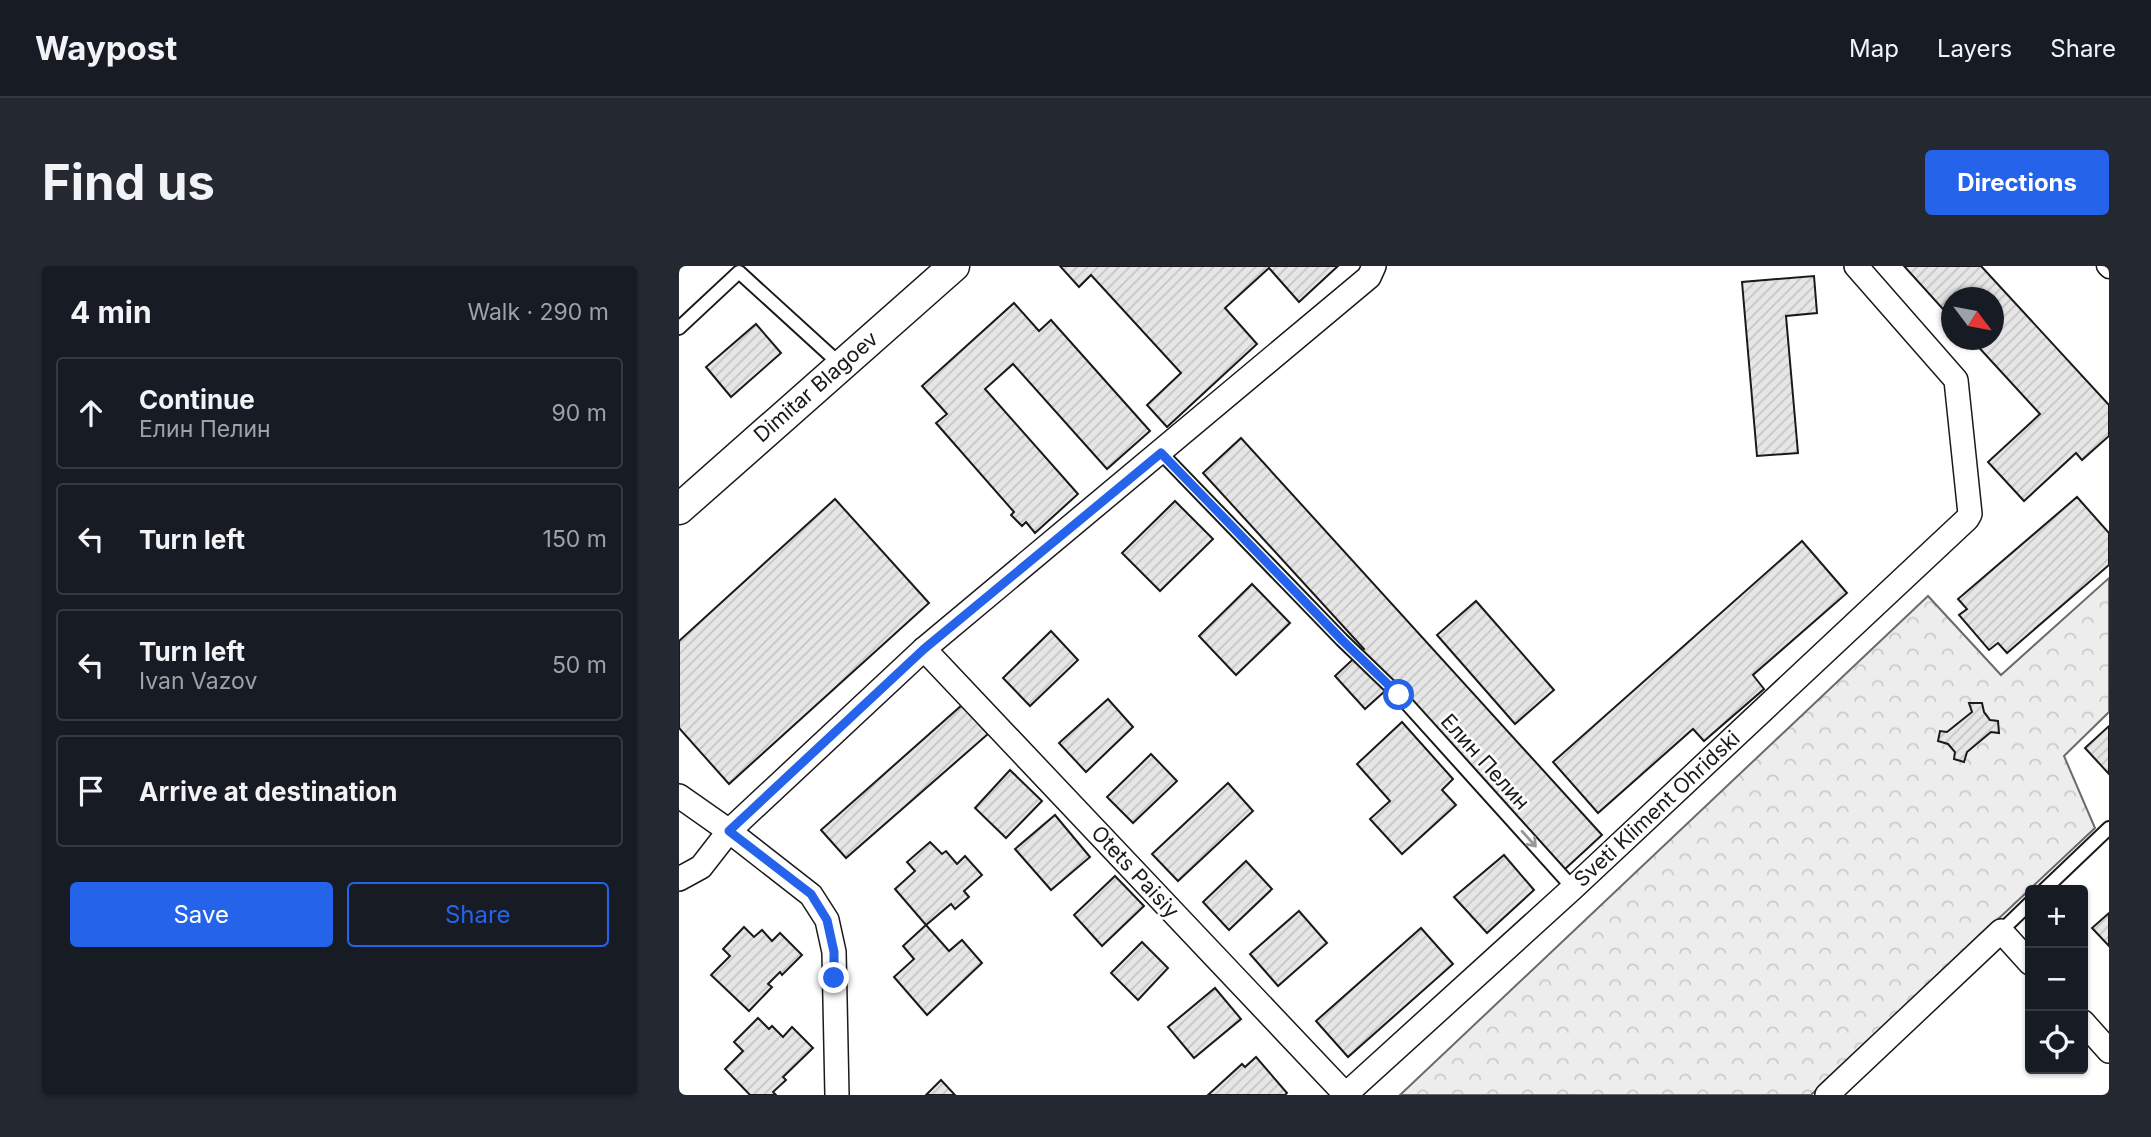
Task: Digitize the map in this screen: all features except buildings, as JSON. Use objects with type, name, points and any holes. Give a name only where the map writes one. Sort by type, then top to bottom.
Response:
[{"type":"street","name":"Dimitar Blagoev","points":[[679,509],[954,266]]},
{"type":"street","points":[[679,879],[701,867],[729,831],[924,649],[1369,277],[1374,266]]},
{"type":"street","name":"Sveti Kliment Ohridski","points":[[1345,1095],[1573,888],[1966,519],[1970,508],[1956,380],[1857,266]]},
{"type":"street","name":"Otets Paisiy","points":[[924,649],[1345,1095]]},
{"type":"street","points":[[679,796],[811,894],[827,920],[834,952],[837,1095]]},
{"type":"street","points":[[1827,1095],[2001,931],[2025,957]]},
{"type":"street","points":[[2088,1027],[2109,1051]]},
{"type":"lane","points":[[679,328],[739,272],[842,365]]},
{"type":"lane","name":"Елин Пелин","points":[[1161,453],[1399,695],[1573,888]]},
{"type":"lane","points":[[2049,885],[2109,828]]},
{"type":"lane","points":[[2001,931],[2025,908]]},
{"type":"green space","points":[[2109,578],[2109,712],[2064,756],[2095,828],[2034,885],[2025,885],[2025,894],[1811,1095],[1400,1095],[1928,596],[2001,675]]},
{"type":"route","points":[[834,978],[834,952],[827,920],[811,894],[729,831],[924,649],[1161,453],[1399,695]]}]
